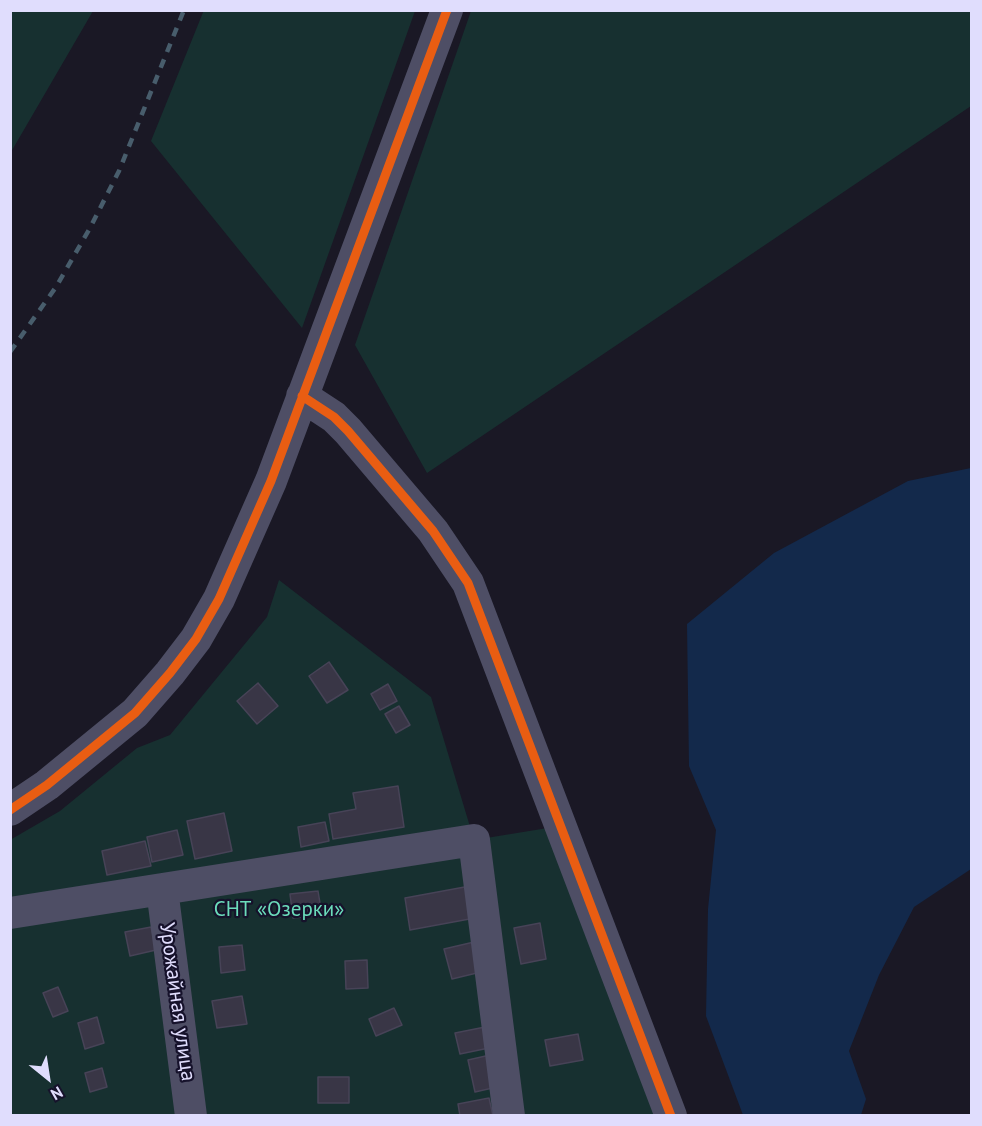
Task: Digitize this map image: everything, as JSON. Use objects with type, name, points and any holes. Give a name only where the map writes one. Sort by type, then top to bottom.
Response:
[{"type":"street","points":[[10,810],[47,785],[135,713],[196,639],[219,599],[272,481],[447,10]]},
{"type":"street","points":[[302,396],[334,417],[348,431],[433,531],[468,583],[670,1116]]},
{"type":"street","points":[[10,914],[474,840],[509,1116]]},
{"type":"street","name":"Урожайная улица","points":[[162,889],[191,1116]]},
{"type":"green space","points":[[204,10],[415,11],[302,328],[151,141]]},
{"type":"green space","points":[[10,11],[93,11],[11,152]]},
{"type":"green space","points":[[471,11],[971,11],[971,106],[427,473],[355,345]]},
{"type":"green space","name":"СНТ «Озерки»","points":[[279,580],[431,697],[474,840],[560,826],[671,1115],[11,1115],[10,840],[60,811],[137,748],[170,735],[267,617]]},
{"type":"water","points":[[971,468],[971,869],[914,907],[879,975],[849,1051],[866,1099],[861,1115],[743,1115],[706,1016],[708,909],[716,830],[689,766],[687,624],[774,553],[908,481]]},
{"type":"building","points":[[329,662],[348,690],[327,703],[309,676]]},
{"type":"building","points":[[258,683],[278,706],[257,724],[237,701]]},
{"type":"building","points":[[388,684],[397,701],[380,710],[371,694]]},
{"type":"building","points":[[399,706],[410,725],[396,733],[385,714]]},
{"type":"building","points":[[398,786],[404,827],[333,839],[329,814],[356,809],[353,793]]},
{"type":"building","points":[[224,813],[232,851],[195,859],[187,821]]},
{"type":"building","points":[[325,822],[329,841],[301,847],[298,827]]},
{"type":"building","points":[[177,830],[183,855],[152,862],[147,837]]},
{"type":"building","points":[[145,841],[151,866],[107,875],[102,851]]},
{"type":"building","points":[[470,886],[475,918],[410,930],[405,898]]},
{"type":"building","points":[[318,891],[322,915],[293,918],[290,894]]},
{"type":"building","points":[[540,923],[546,959],[521,964],[514,928]]},
{"type":"building","points":[[151,927],[156,950],[130,956],[125,932]]},
{"type":"building","points":[[474,942],[481,972],[452,979],[444,949]]},
{"type":"building","points":[[242,945],[245,970],[221,973],[219,947]]},
{"type":"building","points":[[367,960],[368,988],[346,989],[345,961]]},
{"type":"building","points":[[58,987],[68,1011],[53,1017],[43,993]]},
{"type":"building","points":[[242,996],[247,1024],[217,1028],[212,1001]]},
{"type":"building","points":[[394,1008],[402,1025],[376,1036],[369,1019]]},
{"type":"building","points":[[97,1017],[104,1043],[85,1049],[78,1023]]},
{"type":"building","points":[[485,1027],[489,1048],[460,1054],[455,1033]]},
{"type":"building","points":[[578,1034],[583,1060],[550,1066],[545,1040]]},
{"type":"building","points":[[490,1055],[497,1087],[475,1092],[468,1060]]},
{"type":"building","points":[[102,1068],[107,1087],[90,1092],[85,1073]]},
{"type":"building","points":[[318,1077],[349,1077],[349,1103],[318,1103]]},
{"type":"building","points":[[489,1098],[493,1116],[460,1116],[458,1104]]},
{"type":"railway","points":[[10,352],[56,287],[90,228],[119,171],[184,10]]},
{"type":"cycle path","points":[[10,810],[47,785],[135,713],[196,639],[219,599],[271,481],[447,10]]},
{"type":"cycle path","points":[[302,396],[334,417],[348,431],[433,531],[468,583],[671,1116]]}]
